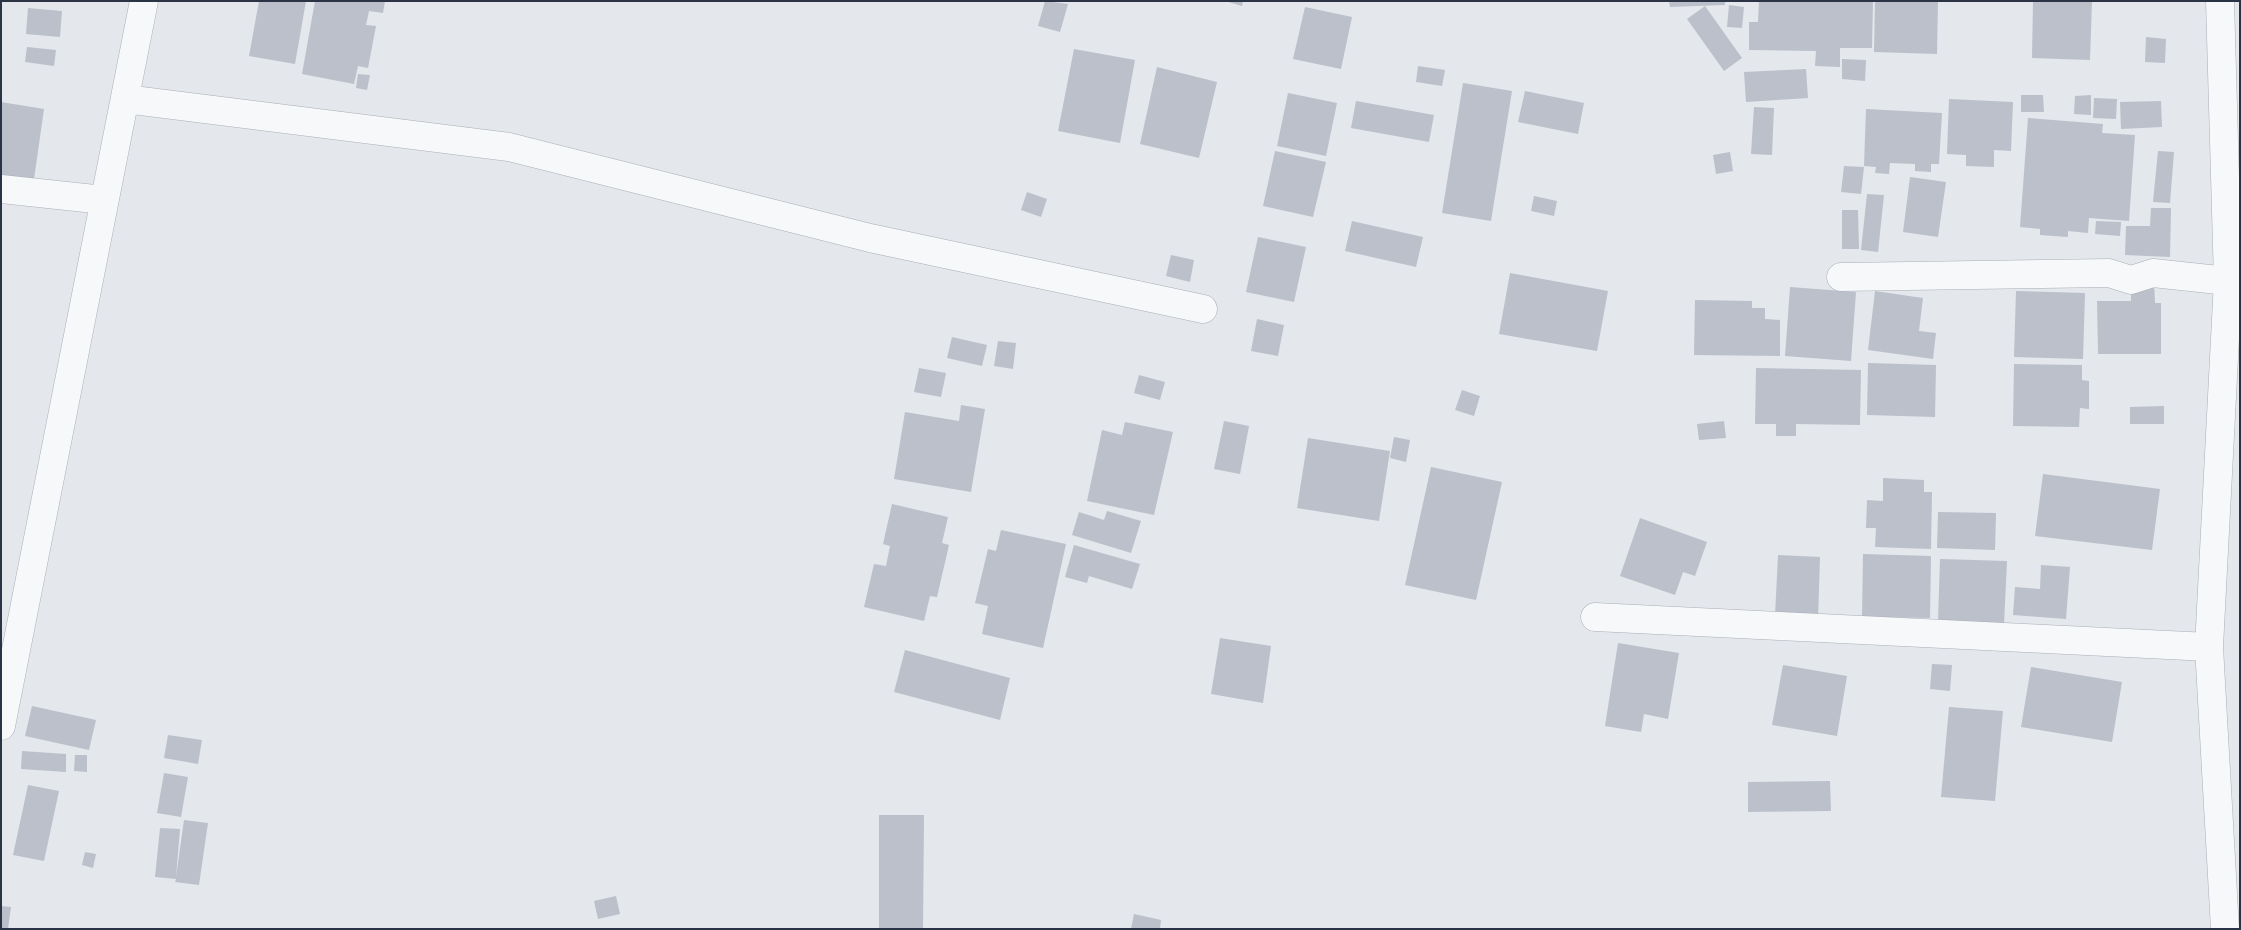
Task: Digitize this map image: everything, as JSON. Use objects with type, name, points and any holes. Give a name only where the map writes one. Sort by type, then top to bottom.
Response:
[{"type":"street","points":[[1,726],[144,1]]},
{"type":"street","points":[[2220,1],[2228,280],[2209,647],[2225,929]]},
{"type":"street","points":[[124,99],[509,147],[870,238],[1203,309]]},
{"type":"street","points":[[1,189],[104,200]]},
{"type":"street","points":[[1841,277],[2109,273],[2131,280],[2153,273],[2228,280]]},
{"type":"street","points":[[1595,617],[2209,647]]},
{"type":"building","points":[[259,1],[306,1],[295,64],[249,56]]},
{"type":"building","points":[[315,1],[385,1],[383,13],[369,11],[366,25],[376,26],[368,68],[358,66],[354,84],[302,74]]},
{"type":"building","points":[[1045,1],[1068,4],[1060,32],[1038,26]]},
{"type":"building","points":[[1225,1],[1243,1],[1242,6]]},
{"type":"building","points":[[1669,1],[1725,1],[1725,5],[1670,7]]},
{"type":"building","points":[[1759,1],[1873,1],[1872,48],[1840,48],[1840,67],[1815,66],[1816,51],[1749,50],[1749,22],[1758,22]]},
{"type":"building","points":[[1875,1],[1938,1],[1937,54],[1874,52]]},
{"type":"building","points":[[2033,1],[2092,1],[2090,60],[2032,58]]},
{"type":"building","points":[[1729,5],[1744,7],[1742,28],[1727,27]]},
{"type":"building","points":[[1705,6],[1742,58],[1724,71],[1687,19]]},
{"type":"building","points":[[1305,7],[1352,17],[1341,69],[1293,59]]},
{"type":"building","points":[[28,8],[62,11],[60,37],[26,34]]},
{"type":"building","points":[[2146,37],[2166,39],[2165,63],[2145,62]]},
{"type":"building","points":[[27,47],[56,50],[54,66],[25,62]]},
{"type":"building","points":[[1074,49],[1135,60],[1120,143],[1058,131]]},
{"type":"building","points":[[1842,59],[1866,60],[1865,81],[1842,79]]},
{"type":"building","points":[[1418,66],[1445,70],[1442,86],[1416,82]]},
{"type":"building","points":[[1157,67],[1217,82],[1199,158],[1140,144]]},
{"type":"building","points":[[1806,69],[1808,98],[1746,102],[1744,72]]},
{"type":"building","points":[[358,74],[370,75],[367,90],[356,88]]},
{"type":"building","points":[[1463,83],[1512,91],[1491,221],[1442,213]]},
{"type":"building","points":[[1525,91],[1584,103],[1578,134],[1518,122]]},
{"type":"building","points":[[1288,93],[1337,103],[1326,156],[1277,146]]},
{"type":"building","points":[[2021,95],[2043,95],[2044,112],[2021,112]]},
{"type":"building","points":[[2091,95],[2091,115],[2074,114],[2075,96]]},
{"type":"building","points":[[2094,98],[2117,99],[2116,119],[2093,118]]},
{"type":"building","points":[[1949,99],[2013,102],[2011,151],[1994,150],[1994,167],[1966,166],[1966,155],[1947,154]]},
{"type":"building","points":[[1356,101],[1434,115],[1429,142],[1351,128]]},
{"type":"building","points":[[2161,101],[2162,127],[2121,129],[2120,102]]},
{"type":"building","points":[[1,102],[44,109],[33,186],[1,182]]},
{"type":"building","points":[[1754,107],[1774,108],[1772,155],[1751,154]]},
{"type":"building","points":[[1866,109],[1942,113],[1939,164],[1931,164],[1931,172],[1915,171],[1915,164],[1890,163],[1889,174],[1875,173],[1876,167],[1864,166]]},
{"type":"building","points":[[2028,118],[2103,124],[2102,133],[2135,135],[2129,221],[2089,218],[2088,233],[2068,231],[2068,237],[2040,235],[2040,229],[2020,227]]},
{"type":"building","points":[[1275,151],[1326,162],[1313,217],[1263,206]]},
{"type":"building","points":[[2158,151],[2174,152],[2170,203],[2153,202]]},
{"type":"building","points":[[1730,152],[1733,171],[1716,174],[1713,155]]},
{"type":"building","points":[[1844,166],[1864,167],[1861,194],[1841,192]]},
{"type":"building","points":[[1910,177],[1946,182],[1938,237],[1903,232]]},
{"type":"building","points":[[1027,192],[1047,199],[1041,217],[1021,210]]},
{"type":"building","points":[[1867,194],[1884,195],[1878,252],[1861,250]]},
{"type":"building","points":[[1534,196],[1557,201],[1554,216],[1531,211]]},
{"type":"building","points":[[2151,208],[2171,208],[2170,257],[2125,255],[2126,226],[2150,226]]},
{"type":"building","points":[[1842,210],[1858,210],[1859,249],[1842,249]]},
{"type":"building","points":[[1352,221],[1423,237],[1416,267],[1345,251]]},
{"type":"building","points":[[2096,221],[2121,222],[2120,236],[2095,234]]},
{"type":"building","points":[[1258,237],[1306,247],[1294,302],[1246,292]]},
{"type":"building","points":[[1171,255],[1194,260],[1190,282],[1166,276]]},
{"type":"building","points":[[1510,273],[1608,291],[1597,351],[1499,334]]},
{"type":"building","points":[[2131,282],[2154,282],[2155,303],[2161,303],[2161,354],[2098,354],[2097,301],[2131,301]]},
{"type":"building","points":[[1790,287],[1856,292],[1851,361],[1785,356]]},
{"type":"building","points":[[1875,291],[1923,298],[1919,331],[1936,333],[1933,359],[1868,350]]},
{"type":"building","points":[[2016,291],[2085,293],[2083,359],[2014,357]]},
{"type":"building","points":[[1695,300],[1752,301],[1752,308],[1765,308],[1765,319],[1780,320],[1780,356],[1694,355]]},
{"type":"building","points":[[1257,319],[1284,325],[1278,356],[1251,351]]},
{"type":"building","points":[[952,337],[987,345],[982,366],[947,358]]},
{"type":"building","points":[[998,341],[1016,343],[1013,369],[994,366]]},
{"type":"building","points":[[1868,363],[1936,365],[1935,417],[1867,415]]},
{"type":"building","points":[[2014,364],[2082,365],[2082,380],[2089,381],[2089,409],[2080,408],[2079,427],[2013,426]]},
{"type":"building","points":[[919,368],[946,373],[941,397],[914,392]]},
{"type":"building","points":[[1756,368],[1861,370],[1860,425],[1796,424],[1796,436],[1776,436],[1776,424],[1755,424]]},
{"type":"building","points":[[1139,375],[1165,382],[1160,400],[1134,393]]},
{"type":"building","points":[[1462,390],[1480,396],[1474,416],[1455,410]]},
{"type":"building","points":[[961,405],[985,409],[971,492],[894,479],[905,412],[959,421]]},
{"type":"building","points":[[2164,406],[2164,424],[2130,424],[2130,407]]},
{"type":"building","points":[[1224,421],[1249,426],[1240,474],[1214,469]]},
{"type":"building","points":[[1724,421],[1726,438],[1699,440],[1697,424]]},
{"type":"building","points":[[1125,422],[1173,432],[1154,515],[1087,501],[1102,430],[1122,435]]},
{"type":"building","points":[[1394,437],[1410,440],[1406,462],[1390,458]]},
{"type":"building","points":[[1308,438],[1390,451],[1379,521],[1297,508]]},
{"type":"building","points":[[1431,467],[1502,482],[1476,600],[1405,585]]},
{"type":"building","points":[[2043,474],[2160,489],[2152,550],[2035,536]]},
{"type":"building","points":[[1883,478],[1924,480],[1924,492],[1932,492],[1931,549],[1875,547],[1876,528],[1866,528],[1867,500],[1883,501]]},
{"type":"building","points":[[892,504],[948,517],[942,543],[949,545],[937,597],[930,596],[924,621],[864,607],[874,564],[886,566],[890,546],[883,544]]},
{"type":"building","points":[[1107,511],[1141,521],[1131,553],[1072,535],[1079,512],[1104,520]]},
{"type":"building","points":[[1938,512],[1996,513],[1995,550],[1937,548]]},
{"type":"building","points":[[1640,518],[1707,542],[1695,576],[1683,572],[1675,595],[1620,576]]},
{"type":"building","points":[[1001,530],[1066,544],[1043,648],[982,634],[988,606],[975,603],[988,549],[996,551]]},
{"type":"building","points":[[1074,545],[1140,564],[1132,589],[1089,576],[1087,583],[1065,577]]},
{"type":"building","points":[[1863,554],[1931,556],[1930,618],[1862,617]]},
{"type":"building","points":[[1778,555],[1820,557],[1818,619],[1775,616]]},
{"type":"building","points":[[1940,559],[2007,561],[2004,624],[1938,622]]},
{"type":"building","points":[[2041,565],[2070,567],[2066,619],[2013,615],[2015,587],[2040,589]]},
{"type":"building","points":[[1220,638],[1271,646],[1263,703],[1211,694]]},
{"type":"building","points":[[1618,643],[1679,653],[1668,719],[1644,714],[1641,732],[1605,726]]},
{"type":"building","points":[[905,650],[1010,678],[1000,720],[894,692]]},
{"type":"building","points":[[1932,664],[1952,665],[1950,691],[1930,689]]},
{"type":"building","points":[[1783,665],[1847,676],[1837,736],[1772,725]]},
{"type":"building","points":[[2031,667],[2122,682],[2112,742],[2021,727]]},
{"type":"building","points":[[32,706],[96,720],[89,750],[25,736]]},
{"type":"building","points":[[1949,707],[2003,711],[1995,801],[1941,797]]},
{"type":"building","points":[[168,735],[202,740],[198,764],[164,758]]},
{"type":"building","points":[[22,751],[66,754],[66,772],[21,769]]},
{"type":"building","points":[[75,755],[87,755],[87,772],[74,771]]},
{"type":"building","points":[[164,773],[188,777],[181,817],[157,813]]},
{"type":"building","points":[[1830,781],[1831,811],[1748,812],[1748,782]]},
{"type":"building","points":[[28,785],[59,791],[44,861],[13,855]]},
{"type":"building","points":[[879,815],[924,815],[923,929],[879,929]]},
{"type":"building","points":[[184,820],[208,823],[199,885],[175,882],[176,879],[155,877],[160,828],[180,829],[176,877]]},
{"type":"building","points":[[85,852],[96,854],[93,868],[82,865]]},
{"type":"building","points":[[616,896],[620,914],[598,919],[594,901]]},
{"type":"building","points":[[1,906],[11,907],[8,929],[1,929]]},
{"type":"building","points":[[1134,914],[1161,920],[1160,929],[1131,929]]}]
